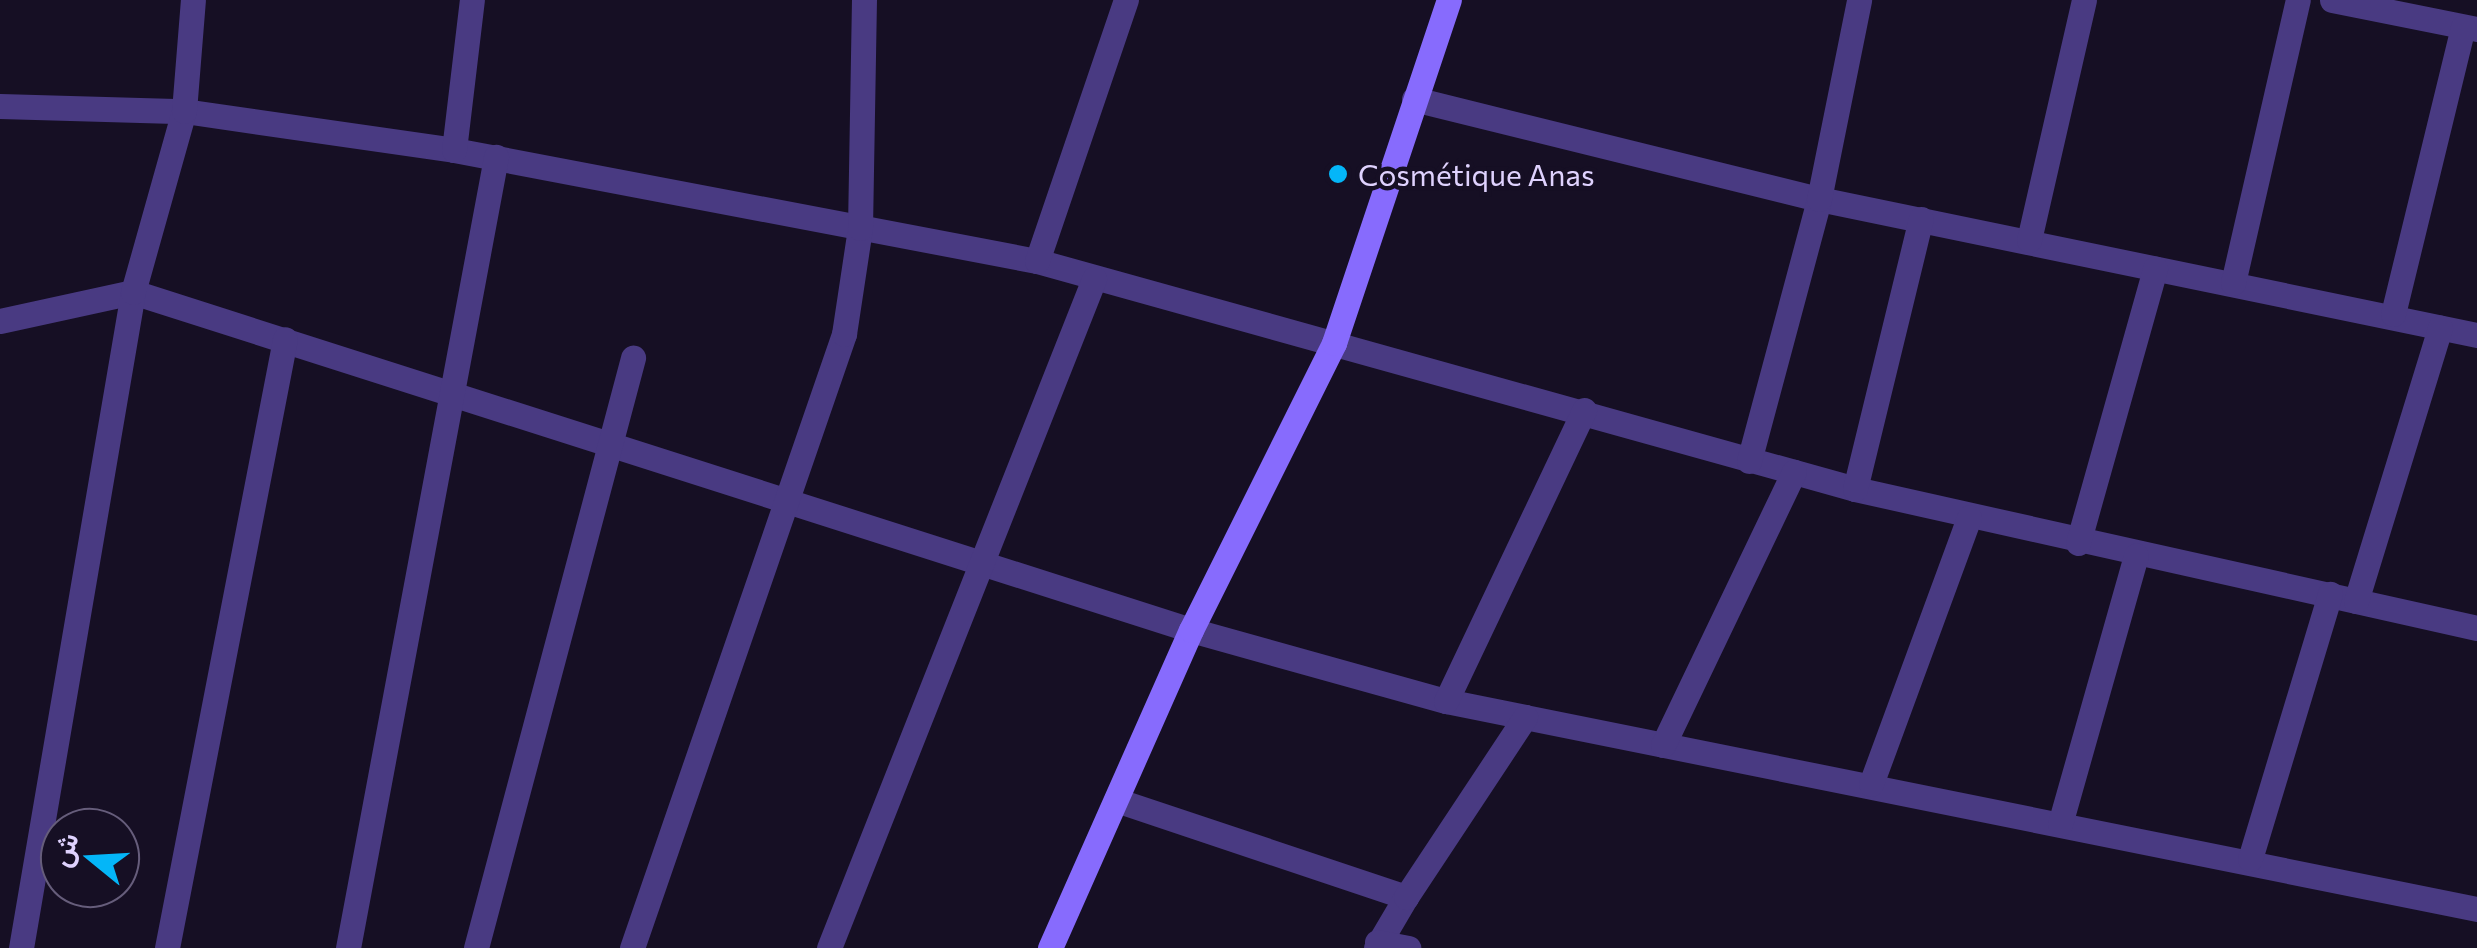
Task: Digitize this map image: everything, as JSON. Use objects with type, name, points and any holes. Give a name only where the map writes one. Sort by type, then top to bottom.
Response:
[{"type":"street","points":[[20,948],[133,292],[184,112],[192,0]]},
{"type":"street","points":[[454,150],[472,0]]},
{"type":"street","points":[[632,948],[844,334],[860,228],[864,0]]},
{"type":"street","points":[[1036,262],[1126,0]]},
{"type":"street","points":[[1050,948],[1191,630],[1334,342],[1450,0]]},
{"type":"street","points":[[1749,461],[1819,200],[1859,0]]},
{"type":"street","points":[[2029,240],[2084,0]]},
{"type":"street","points":[[2234,283],[2298,0]]},
{"type":"street","points":[[2332,0],[2470,28],[2393,314]]},
{"type":"street","points":[[1414,98],[1819,200],[2393,314],[2477,335]]},
{"type":"street","points":[[0,106],[184,112],[454,150],[1036,262],[1584,410],[1856,490],[2136,556],[2477,628]]},
{"type":"street","points":[[348,948],[496,157]]},
{"type":"street","points":[[1856,490],[1921,219]]},
{"type":"street","points":[[2078,543],[2155,269]]},
{"type":"street","points":[[829,948],[1094,279]]},
{"type":"street","points":[[0,321],[133,292],[449,395],[609,440],[1191,630],[1446,701],[2476,904]]},
{"type":"street","points":[[2356,601],[2440,328]]},
{"type":"street","points":[[167,948],[285,339]]},
{"type":"street","points":[[476,948],[632,358]]},
{"type":"street","points":[[1446,701],[1584,410]]},
{"type":"street","points":[[1664,745],[1794,472]]},
{"type":"street","points":[[1871,784],[1969,517]]},
{"type":"street","points":[[2060,824],[2136,556]]},
{"type":"street","points":[[2250,859],[2330,594]]},
{"type":"street","points":[[1408,948],[1377,945],[1525,717]]},
{"type":"street","points":[[1116,800],[1406,897]]},
{"type":"place","name":"Cosmétique Anas","points":[[1338,174]]}]
